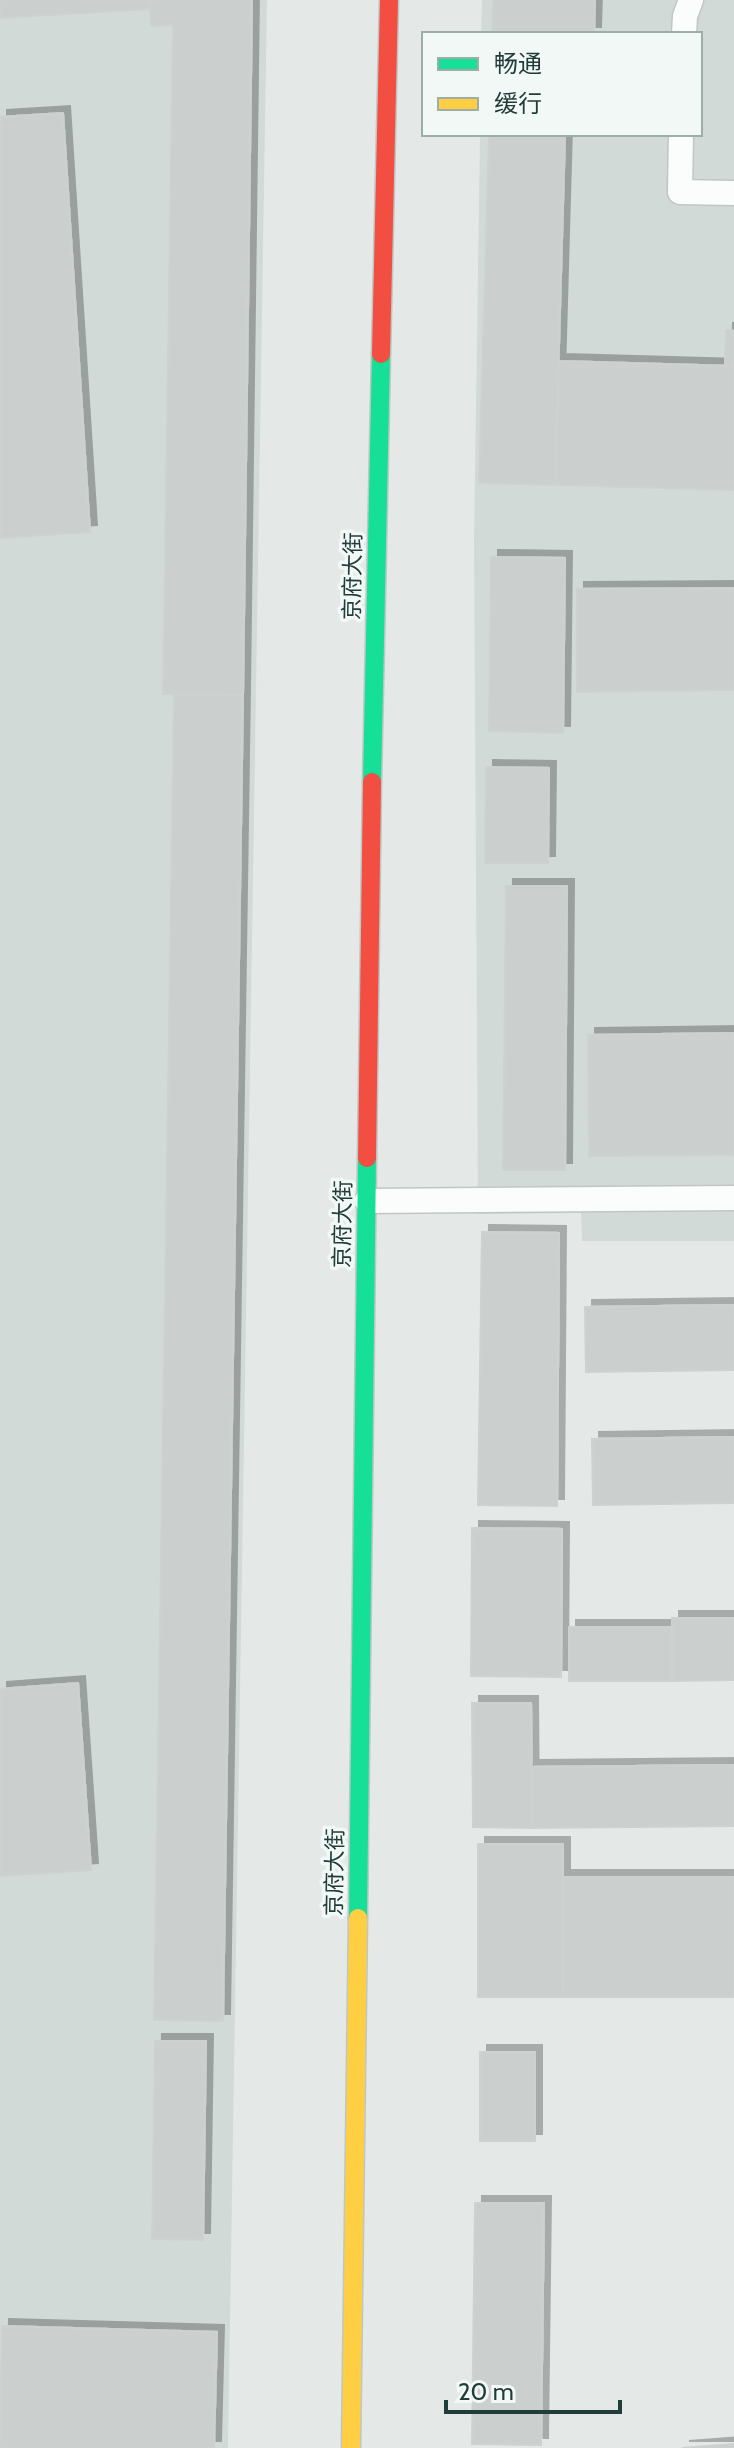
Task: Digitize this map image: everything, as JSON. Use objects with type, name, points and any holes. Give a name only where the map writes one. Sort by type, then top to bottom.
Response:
[{"type":"street","name":"京府大街","points":[[351,2448],[372,768],[389,0]]},
{"type":"lane","points":[[684,32],[685,16],[691,0]]},
{"type":"lane","points":[[681,136],[680,192],[734,193]]},
{"type":"lane","points":[[367,1201],[734,1198]]},
{"type":"shaded area","points":[[0,0],[267,0],[228,2448],[0,2448]]},
{"type":"shaded area","points":[[482,0],[734,0],[734,1241],[582,1241],[581,1213],[478,1214],[474,541],[480,136],[702,136],[702,32],[481,32]]},
{"type":"building","points":[[0,0],[150,0],[150,9],[0,18]]},
{"type":"building","points":[[150,0],[252,0],[243,695],[163,694],[173,25],[151,26]]},
{"type":"building","points":[[493,0],[595,0],[594,32],[492,32]]},
{"type":"building","points":[[63,113],[90,532],[0,538],[0,117]]},
{"type":"building","points":[[489,136],[565,136],[555,485],[479,483]]},
{"type":"building","points":[[726,330],[734,331],[734,366],[725,366]]},
{"type":"building","points":[[559,361],[734,366],[734,490],[555,485]]},
{"type":"building","points":[[491,557],[565,558],[563,733],[489,731]]},
{"type":"building","points":[[734,588],[734,690],[577,692],[577,589]]},
{"type":"building","points":[[174,694],[243,695],[223,2021],[154,2020]]},
{"type":"building","points":[[486,767],[549,768],[548,863],[485,863]]},
{"type":"building","points":[[506,886],[567,886],[565,1170],[503,1170]]},
{"type":"building","points":[[734,1033],[734,1155],[589,1156],[588,1035]]},
{"type":"building","points":[[482,1232],[559,1233],[557,1506],[478,1505]]},
{"type":"building","points":[[734,1305],[734,1370],[586,1372],[585,1307]]},
{"type":"building","points":[[734,1437],[734,1503],[593,1505],[592,1439]]},
{"type":"building","points":[[472,1528],[562,1529],[561,1677],[471,1676]]},
{"type":"building","points":[[672,1618],[734,1618],[734,1680],[672,1681]]},
{"type":"building","points":[[569,1627],[672,1627],[672,1681],[569,1681]]},
{"type":"building","points":[[78,1683],[91,1870],[0,1876],[0,1689]]},
{"type":"building","points":[[472,1703],[531,1703],[532,1828],[473,1827]]},
{"type":"building","points":[[734,1765],[734,1826],[532,1828],[532,1767]]},
{"type":"building","points":[[478,1844],[563,1844],[563,1997],[478,1997]]},
{"type":"building","points":[[562,1877],[734,1877],[734,1997],[563,1997]]},
{"type":"building","points":[[155,2041],[206,2041],[203,2240],[152,2239]]},
{"type":"building","points":[[480,2052],[535,2052],[535,2141],[480,2141]]},
{"type":"building","points":[[475,2203],[544,2203],[541,2445],[472,2444]]},
{"type":"building","points":[[2,2326],[217,2332],[214,2448],[0,2448]]},
{"type":"building","points":[[734,2444],[734,2448],[682,2448]]},
{"type":"traffic: fast","points":[[372,782],[381,354]]},
{"type":"traffic: fast","points":[[358,1918],[367,1158]]},
{"type":"traffic: slow","points":[[351,2448],[358,1918]]},
{"type":"traffic: jam","points":[[381,354],[389,0]]},
{"type":"traffic: jam","points":[[367,1158],[372,782]]}]
